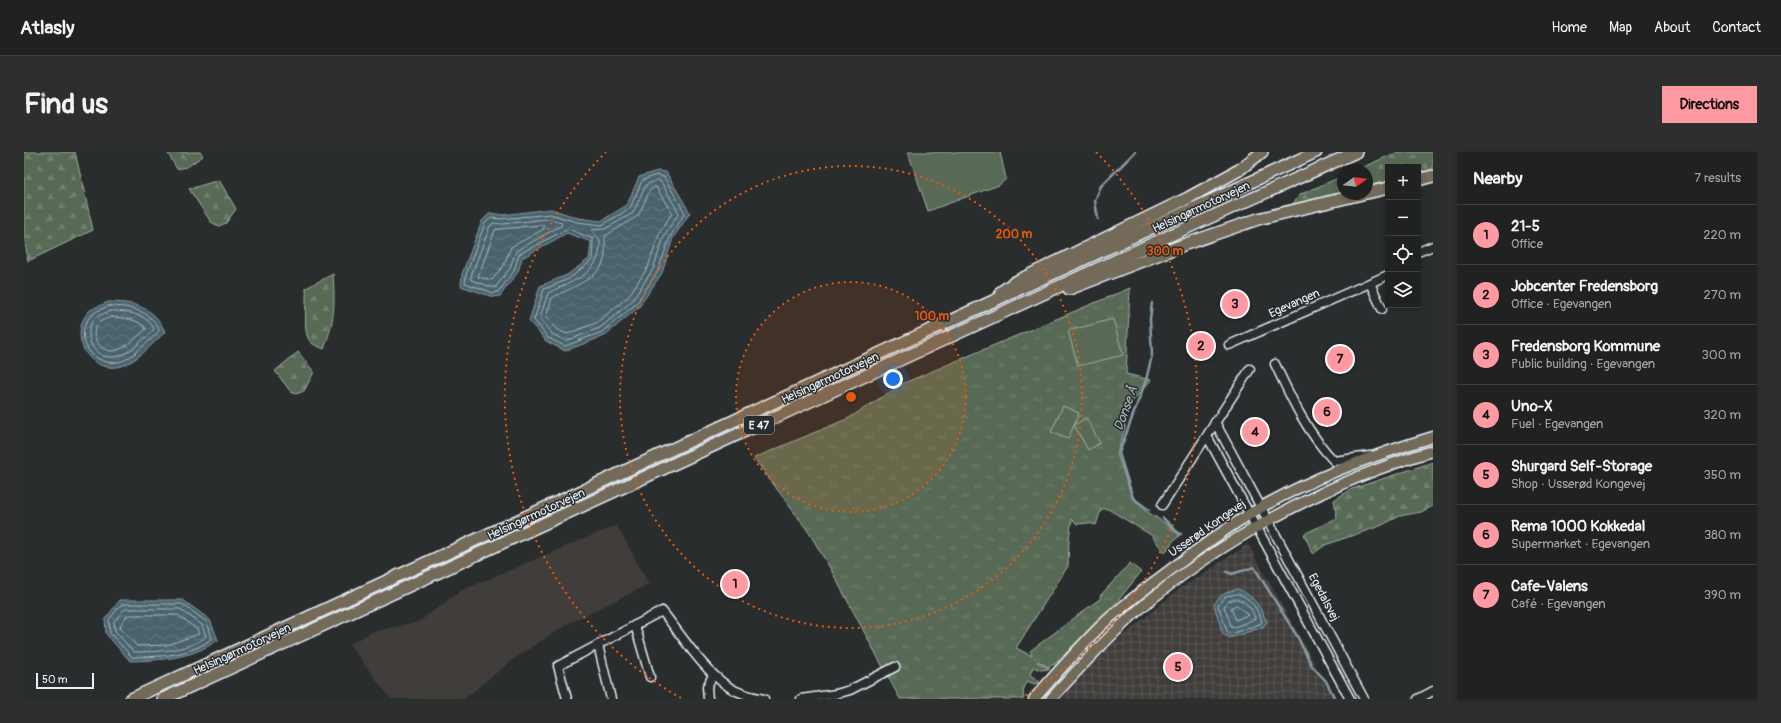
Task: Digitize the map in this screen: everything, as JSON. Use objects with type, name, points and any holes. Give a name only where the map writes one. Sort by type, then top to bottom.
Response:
[{"type":"highway","points":[[969,313],[1016,282],[1195,194],[1239,170],[1262,152]]},
{"type":"highway","name":"Helsingørmotorvejen","points":[[131,699],[1316,152]]},
{"type":"highway","name":"Helsingørmotorvejen","points":[[163,699],[1356,152]]},
{"type":"highway","points":[[1421,179],[1433,176]]},
{"type":"highway","points":[[1373,192],[1385,189]]},
{"type":"highway","points":[[1021,305],[1080,286],[1183,245],[1258,219],[1337,200]]},
{"type":"main road","name":"Usserød Kongevej","points":[[1034,699],[1051,678],[1105,622],[1156,581],[1250,514],[1374,455],[1433,437]]},
{"type":"main road","name":"Usserød Kongevej","points":[[1051,699],[1136,613],[1190,570],[1269,520],[1342,484],[1402,460],[1433,451]]},
{"type":"street","points":[[1421,251],[1433,246]]},
{"type":"street","name":"Egevangen","points":[[1229,345],[1385,276]]},
{"type":"street","points":[[1370,283],[1382,310]]},
{"type":"street","points":[[1275,364],[1307,426],[1324,450],[1334,460],[1374,455]]},
{"type":"street","points":[[1162,505],[1250,369]]},
{"type":"street","points":[[1215,422],[1262,507]]},
{"type":"street","points":[[1207,436],[1250,514]]},
{"type":"street","name":"Egedalsvej","points":[[1262,507],[1364,699]]},
{"type":"street","name":"Egedalsvej","points":[[1250,514],[1350,699]]},
{"type":"street","points":[[567,699],[558,666],[662,611],[713,675],[730,688],[750,697],[764,699]]},
{"type":"street","points":[[635,625],[650,677]]},
{"type":"street","points":[[598,645],[612,699]]},
{"type":"street","points":[[801,699],[836,694],[850,690],[895,667]]},
{"type":"street","points":[[708,699],[707,686],[713,675]]},
{"type":"street","points":[[1418,699],[1433,691]]},
{"type":"shaded area","points":[[617,525],[649,584],[566,625],[512,660],[464,699],[391,699],[349,644],[372,632],[418,622],[462,590]]},
{"type":"shaded area","points":[[1248,544],[1334,699],[1055,699],[1074,676],[1178,590]]},
{"type":"green space","points":[[24,152],[75,152],[93,230],[28,261],[24,236]]},
{"type":"green space","points":[[167,152],[200,152],[203,156],[187,167],[177,169]]},
{"type":"green space","points":[[908,152],[1000,152],[1006,179],[999,185],[928,211]]},
{"type":"green space","points":[[1398,152],[1433,152],[1433,169],[1421,172],[1421,164],[1385,164],[1385,182],[1373,185],[1373,164],[1370,164]]},
{"type":"green space","points":[[1337,179],[1337,194],[1291,206],[1301,194]]},
{"type":"green space","points":[[219,180],[236,209],[226,223],[219,226],[211,222],[189,189]]},
{"type":"green space","points":[[333,274],[333,312],[324,349],[315,345],[308,338],[305,321],[306,288]]},
{"type":"green space","points":[[1130,288],[1126,374],[1151,380],[1124,411],[1125,428],[1117,454],[1131,494],[1143,509],[1182,534],[1173,541],[1165,553],[1151,535],[1108,509],[1101,509],[1096,525],[1088,523],[1077,524],[1072,519],[1069,538],[1068,566],[1016,648],[1032,656],[1030,651],[1101,598],[1100,596],[1130,563],[1141,572],[1116,603],[1055,664],[1048,667],[1038,661],[1037,662],[1050,669],[1041,670],[1033,667],[1030,675],[1038,680],[1039,683],[1034,684],[1027,681],[1023,691],[1024,699],[900,699],[830,568],[808,531],[754,458],[849,418],[904,383]]},
{"type":"green space","points":[[1113,319],[1123,355],[1078,366],[1068,331]]},
{"type":"green space","points":[[298,352],[314,372],[304,391],[296,394],[291,392],[275,371]]},
{"type":"green space","points":[[1063,406],[1079,413],[1068,439],[1051,432]]},
{"type":"green space","points":[[1086,418],[1100,443],[1088,450],[1074,425]]},
{"type":"green space","points":[[1433,462],[1433,506],[1421,512],[1400,516],[1380,526],[1325,545],[1313,554],[1304,534],[1337,518],[1334,500],[1352,489]]},
{"type":"water","points":[[657,171],[666,172],[690,213],[673,238],[662,273],[639,307],[604,336],[565,351],[546,341],[529,321],[540,286],[567,275],[589,259],[591,242],[567,233],[522,258],[518,272],[500,296],[493,297],[461,286],[462,274],[482,221],[490,213],[502,215],[551,209],[578,218],[601,221],[627,205],[639,177]]},
{"type":"water","points":[[108,302],[126,303],[142,308],[156,317],[165,332],[139,356],[121,366],[110,367],[99,365],[91,359],[85,351],[81,341],[80,331],[83,321],[89,311]]},
{"type":"water","points":[[1238,589],[1249,595],[1256,602],[1267,622],[1263,627],[1230,638],[1223,634],[1214,605],[1218,598],[1227,592]]},
{"type":"water","points":[[120,600],[183,600],[210,620],[218,640],[187,655],[165,659],[130,661],[106,634],[105,619]]},
{"type":"waterway","name":"Donse Å","points":[[1098,219],[1095,201],[1101,186],[1135,152]]},
{"type":"waterway","name":"Donse Å","points":[[1149,510],[1133,498],[1119,453],[1146,380],[1152,355],[1150,319],[1152,303]]},
{"type":"waterway","name":"Donse Å","points":[[1163,518],[1180,535]]},
{"type":"waterway","name":"Donse Å","points":[[1227,572],[1232,574],[1254,567],[1297,636],[1312,666],[1326,681],[1335,699]]},
{"type":"place","name":"Fredensborg Kommune","points":[[1235,304]]},
{"type":"place","name":"Jobcenter Fredensborg","points":[[1201,346]]},
{"type":"place","name":"Cafe-Valens","points":[[1340,359]]},
{"type":"place","name":"Rema 1000 Kokkedal","points":[[1327,412]]},
{"type":"place","name":"Uno-X","points":[[1255,432]]},
{"type":"place","name":"21-5","points":[[735,584]]},
{"type":"place","name":"Shurgard Self-Storage","points":[[1178,667]]}]
